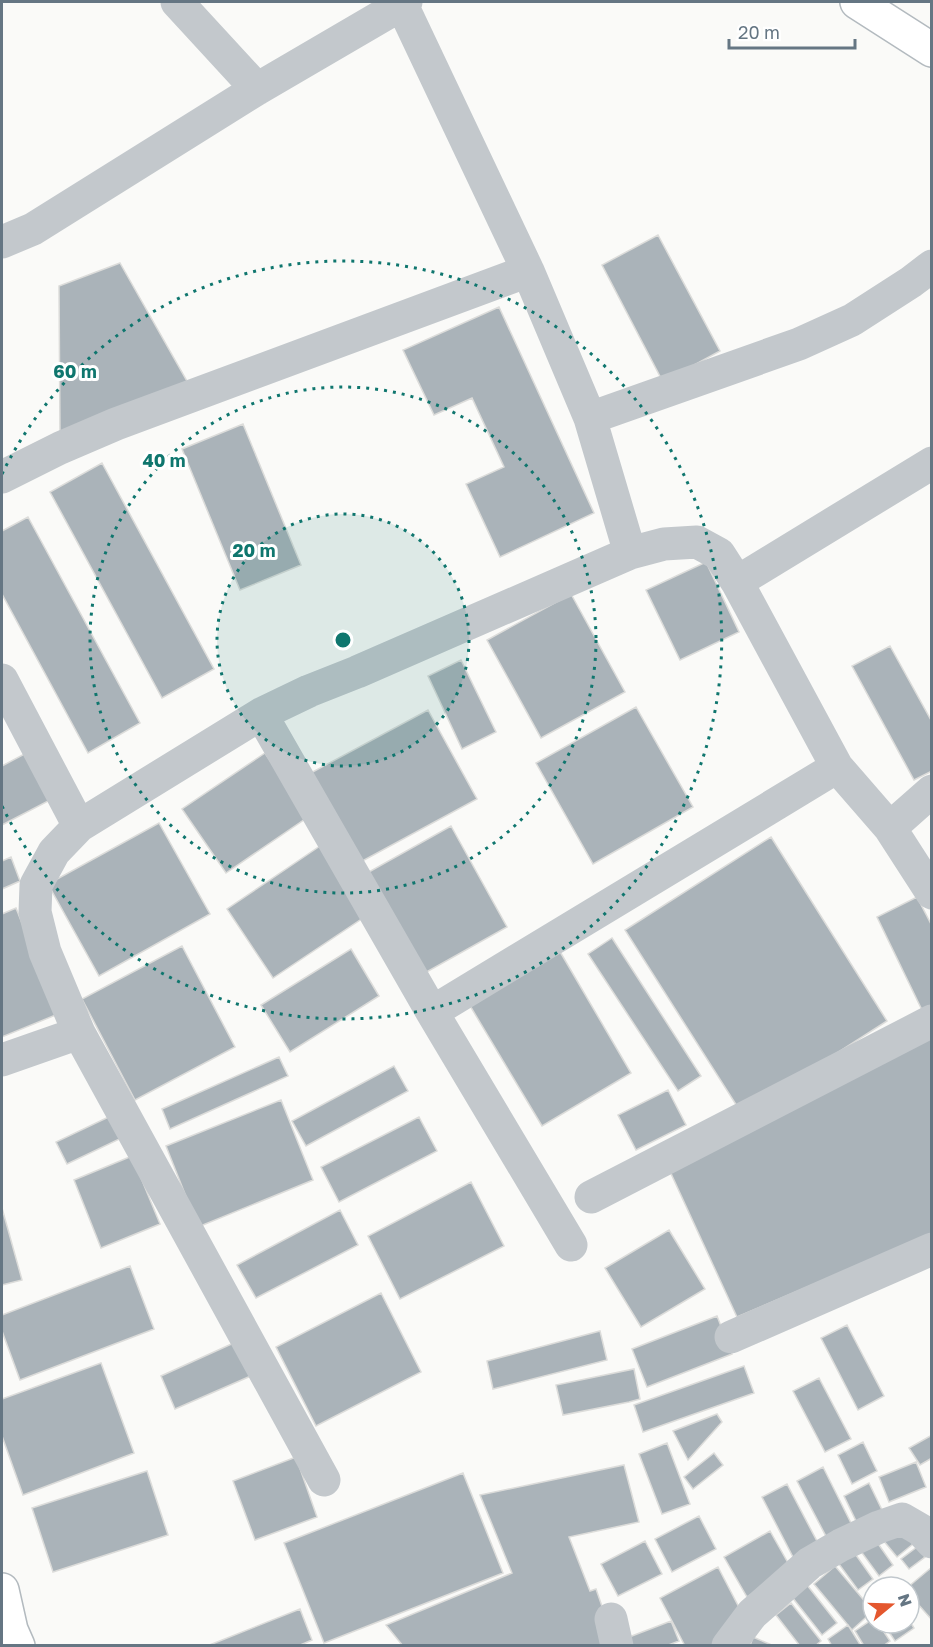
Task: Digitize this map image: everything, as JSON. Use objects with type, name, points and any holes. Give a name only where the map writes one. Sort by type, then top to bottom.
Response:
[{"type":"main road","points":[[857,2],[932,50]]},
{"type":"main road","points":[[2,1590],[13,1640]]},
{"type":"street","points":[[177,2],[257,89]]},
{"type":"street","points":[[2,242],[33,229],[257,89],[404,3],[528,271],[590,418],[630,553]]},
{"type":"street","points":[[590,418],[800,344],[852,320],[932,266]]},
{"type":"street","points":[[2,477],[60,448],[116,424],[528,271]]},
{"type":"street","points":[[737,582],[932,463]]},
{"type":"street","points":[[324,1480],[79,1033],[45,952],[35,912],[36,885],[54,852],[79,826],[261,714],[309,691],[630,553],[664,544],[697,542],[719,554],[737,582],[837,767],[890,828],[932,893]]},
{"type":"street","points":[[2,680],[79,826]]},
{"type":"street","points":[[261,714],[432,1012],[572,1245]]},
{"type":"street","points":[[432,1012],[837,767]]},
{"type":"street","points":[[890,828],[932,791]]},
{"type":"street","points":[[591,1197],[932,1021]]},
{"type":"street","points":[[2,1060],[79,1033]]},
{"type":"street","points":[[730,1337],[932,1249]]},
{"type":"street","points":[[728,1646],[752,1614],[810,1563],[841,1545],[902,1519],[921,1530],[932,1542]]},
{"type":"building","points":[[658,235],[720,351],[663,382],[602,265]]},
{"type":"building","points":[[120,263],[188,383],[60,435],[59,286]]},
{"type":"building","points":[[499,307],[594,513],[500,557],[466,484],[504,467],[472,398],[434,415],[403,350]]},
{"type":"building","points":[[243,424],[301,565],[240,590],[182,449]]},
{"type":"building","points":[[102,463],[214,669],[162,698],[50,492]]},
{"type":"building","points":[[28,517],[140,723],[88,753],[2,594],[2,531]]},
{"type":"building","points":[[706,562],[739,632],[680,660],[646,590]]},
{"type":"building","points":[[571,594],[625,692],[541,738],[487,640]]},
{"type":"building","points":[[890,646],[932,722],[932,771],[914,780],[852,666]]},
{"type":"building","points":[[461,660],[496,732],[462,749],[428,676]]},
{"type":"building","points":[[636,707],[693,807],[593,864],[536,763]]},
{"type":"building","points":[[428,710],[477,799],[355,865],[307,775]]},
{"type":"building","points":[[30,751],[54,798],[2,825],[2,766]]},
{"type":"building","points":[[265,753],[308,817],[226,873],[182,809]]},
{"type":"building","points":[[159,823],[210,914],[99,976],[48,884]]},
{"type":"building","points":[[451,826],[507,927],[423,974],[367,873]]},
{"type":"building","points":[[771,837],[887,1021],[742,1114],[625,930]]},
{"type":"building","points":[[323,844],[369,914],[273,978],[227,909]]},
{"type":"building","points":[[11,857],[20,881],[2,889],[2,861]]},
{"type":"building","points":[[917,897],[932,926],[932,1005],[922,1010],[877,917]]},
{"type":"building","points":[[16,908],[58,1014],[2,1037],[2,914]]},
{"type":"building","points":[[612,938],[701,1076],[678,1091],[588,954]]},
{"type":"building","points":[[182,946],[235,1047],[135,1100],[82,999]]},
{"type":"building","points":[[351,949],[379,996],[290,1052],[261,1005]]},
{"type":"building","points":[[559,950],[631,1073],[542,1126],[469,1004]]},
{"type":"building","points":[[932,1034],[932,1234],[737,1317],[668,1167]]},
{"type":"building","points":[[279,1057],[288,1076],[170,1129],[162,1109]]},
{"type":"building","points":[[394,1066],[408,1091],[306,1146],[292,1121]]},
{"type":"building","points":[[668,1090],[686,1125],[636,1150],[618,1115]]},
{"type":"building","points":[[281,1100],[313,1180],[198,1227],[166,1146]]},
{"type":"building","points":[[119,1112],[130,1134],[67,1164],[56,1142]]},
{"type":"building","points":[[419,1117],[437,1151],[339,1202],[321,1167]]},
{"type":"building","points":[[132,1156],[160,1224],[101,1248],[74,1180]]},
{"type":"building","points":[[471,1182],[504,1246],[400,1299],[368,1236]]},
{"type":"building","points":[[2,1208],[22,1280],[2,1285]]},
{"type":"building","points":[[340,1210],[358,1245],[256,1298],[237,1265]]},
{"type":"building","points":[[669,1230],[705,1289],[641,1327],[605,1268]]},
{"type":"building","points":[[130,1266],[154,1329],[20,1380],[2,1331],[2,1315]]},
{"type":"building","points":[[381,1293],[421,1372],[316,1426],[276,1347]]},
{"type":"building","points":[[717,1316],[732,1354],[647,1387],[632,1349]]},
{"type":"building","points":[[847,1325],[884,1396],[858,1410],[821,1338]]},
{"type":"building","points":[[600,1331],[607,1360],[493,1389],[487,1361]]},
{"type":"building","points":[[238,1341],[253,1375],[175,1409],[161,1376]]},
{"type":"building","points":[[101,1363],[134,1453],[23,1495],[2,1436],[2,1399]]},
{"type":"building","points":[[744,1366],[754,1393],[643,1432],[634,1405]]},
{"type":"building","points":[[634,1369],[640,1399],[563,1415],[556,1385]]},
{"type":"building","points":[[819,1378],[851,1439],[825,1452],[793,1391]]},
{"type":"building","points":[[717,1414],[722,1422],[688,1460],[673,1431]]},
{"type":"building","points":[[932,1435],[932,1458],[920,1465],[909,1448]]},
{"type":"building","points":[[863,1442],[877,1471],[852,1484],[838,1455]]},
{"type":"building","points":[[667,1443],[690,1504],[662,1514],[639,1454]]},
{"type":"building","points":[[714,1453],[723,1465],[693,1489],[684,1477]]},
{"type":"building","points":[[296,1457],[317,1517],[255,1540],[233,1481]]},
{"type":"building","points":[[916,1462],[926,1487],[889,1502],[879,1477]]},
{"type":"building","points":[[624,1465],[639,1522],[569,1537],[590,1591],[596,1589],[605,1615],[604,1646],[403,1646],[386,1625],[512,1573],[480,1495]]},
{"type":"building","points":[[823,1467],[854,1529],[829,1542],[797,1481]]},
{"type":"building","points":[[147,1471],[168,1535],[53,1572],[32,1508]]},
{"type":"building","points":[[463,1473],[503,1573],[324,1643],[284,1543]]},
{"type":"building","points":[[869,1483],[883,1512],[858,1525],[844,1496]]},
{"type":"building","points":[[787,1484],[819,1545],[794,1559],[762,1497]]},
{"type":"building","points":[[699,1516],[716,1549],[672,1572],[655,1539]]},
{"type":"building","points":[[899,1527],[913,1544],[897,1557],[883,1540]]},
{"type":"building","points":[[770,1531],[792,1570],[747,1597],[724,1557]]},
{"type":"building","points":[[872,1535],[893,1565],[878,1575],[857,1546]]},
{"type":"building","points":[[645,1541],[662,1574],[618,1596],[601,1564]]},
{"type":"building","points":[[917,1547],[925,1557],[909,1569],[901,1559]]},
{"type":"building","points":[[851,1548],[870,1575],[861,1575],[861,1588],[858,1590],[836,1560]]},
{"type":"building","points":[[835,1566],[861,1597],[861,1622],[852,1630],[814,1584]]},
{"type":"building","points":[[718,1567],[745,1619],[721,1646],[685,1646],[660,1598]]},
{"type":"building","points":[[932,1567],[932,1620],[921,1608],[921,1576]]},
{"type":"building","points":[[807,1585],[837,1623],[822,1635],[792,1597]]},
{"type":"building","points":[[791,1603],[821,1641],[815,1646],[800,1646],[776,1615]]},
{"type":"building","points":[[300,1609],[312,1640],[298,1646],[207,1646]]},
{"type":"building","points":[[671,1621],[679,1641],[666,1646],[627,1646],[624,1639]]},
{"type":"building","points":[[848,1625],[861,1646],[832,1646],[828,1639]]},
{"type":"building","points":[[861,1627],[861,1635],[886,1635],[890,1641],[883,1646],[864,1646],[855,1631]]},
{"type":"building","points":[[891,1635],[904,1635],[895,1641]]},
{"type":"building","points":[[753,1637],[774,1646],[750,1646]]}]
